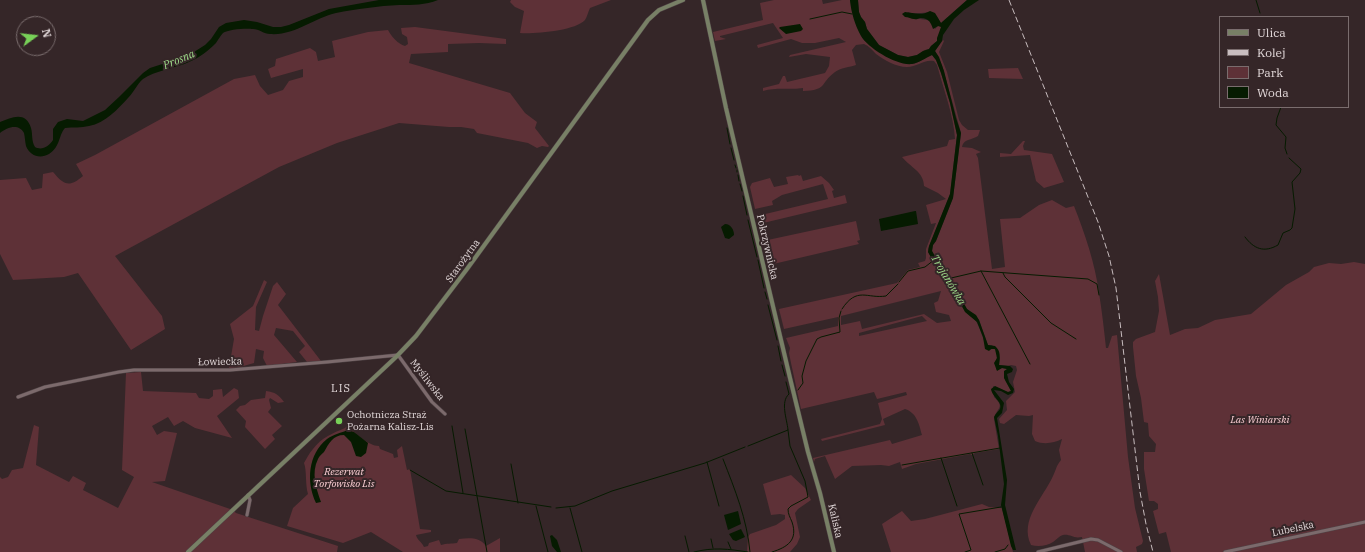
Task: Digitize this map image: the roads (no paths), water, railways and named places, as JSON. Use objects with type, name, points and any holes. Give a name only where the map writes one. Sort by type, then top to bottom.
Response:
[{"type":"street","name":"Starożytna","points":[[188,552],[398,355],[415,337],[427,323],[648,20],[659,10],[682,0]]},
{"type":"street","name":"Pokrzywnicka","points":[[703,1],[735,146],[808,452],[820,493]]},
{"type":"street","name":"Łowiecka","points":[[18,397],[45,387],[115,372],[134,370],[230,370],[398,355]]},
{"type":"street","name":"Myśliwska","points":[[398,355],[428,397],[445,414]]},
{"type":"street","name":"Kaliska","points":[[820,493],[834,552]]},
{"type":"street","points":[[247,515],[250,502],[248,495]]},
{"type":"street","name":"Lubelska","points":[[1225,552],[1365,522]]},
{"type":"street","points":[[1038,552],[1089,539],[1096,539],[1121,552]]},
{"type":"water","name":"Prosna","points":[[379,0],[438,0],[424,4],[391,5],[336,13],[328,15],[296,30],[279,34],[268,34],[250,29],[238,29],[225,32],[213,46],[203,54],[184,64],[153,74],[143,79],[120,107],[106,119],[86,127],[65,128],[56,148],[46,156],[36,156],[30,152],[26,146],[24,133],[19,128],[9,128],[0,133],[0,122],[9,118],[22,117],[29,123],[35,147],[45,147],[53,140],[53,129],[58,122],[67,119],[83,121],[105,110],[143,73],[150,68],[184,57],[194,52],[205,45],[219,27],[226,23],[244,20],[273,27],[281,27],[329,9]]},
{"type":"water","name":"Trojanówka","points":[[850,0],[858,0],[861,17],[865,22],[867,29],[879,45],[898,55],[908,57],[917,55],[929,49],[937,41],[941,27],[938,26],[933,29],[926,19],[913,19],[905,17],[902,14],[905,12],[921,14],[930,11],[935,13],[941,23],[967,0],[979,0],[954,19],[943,35],[942,41],[935,51],[944,71],[961,133],[953,198],[933,245],[932,251],[967,309],[976,315],[979,320],[988,345],[995,346],[998,350],[1000,357],[999,365],[1010,366],[1013,369],[1012,372],[1007,374],[1009,382],[1014,389],[1013,393],[1008,395],[1001,391],[994,390],[1004,403],[1002,413],[997,418],[1007,480],[1005,505],[1016,550],[1013,550],[1011,546],[1001,505],[1004,484],[994,417],[1001,406],[993,395],[991,389],[995,386],[1008,392],[1011,391],[1004,378],[1004,371],[1007,369],[1002,368],[997,371],[994,363],[997,358],[995,349],[991,349],[989,351],[985,349],[983,337],[977,322],[965,312],[956,295],[949,289],[928,252],[950,194],[957,135],[950,103],[941,73],[936,60],[932,55],[920,62],[906,64],[891,59],[876,51],[861,36],[852,14]]},
{"type":"water","points":[[800,24],[803,29],[801,31],[786,34],[779,28],[780,27]]},
{"type":"water","points":[[916,211],[918,224],[881,231],[879,219]]},
{"type":"water","points":[[725,224],[730,226],[733,231],[734,235],[729,239],[725,238],[721,227]]},
{"type":"water","points":[[348,430],[354,432],[368,443],[366,453],[361,457],[356,456],[351,442],[344,435],[337,436],[332,440],[319,457],[316,464],[315,480],[321,502],[316,503],[310,477],[316,452],[327,439]]},
{"type":"water","points":[[738,511],[741,524],[728,530],[724,515]]},
{"type":"water","points":[[741,529],[745,537],[736,541],[733,540],[729,534]]},
{"type":"water","points":[[552,535],[557,540],[561,552],[557,552],[552,546],[550,536]]},
{"type":"waterway","points":[[1256,0],[1260,13]]},
{"type":"waterway","points":[[810,19],[842,12],[852,14]]},
{"type":"waterway","points":[[1281,108],[1276,125],[1286,137],[1285,148],[1287,154]]},
{"type":"waterway","points":[[727,128],[730,144]]},
{"type":"waterway","points":[[731,148],[734,160]]},
{"type":"waterway","points":[[1245,237],[1256,247],[1268,249],[1278,245],[1283,233],[1292,228],[1295,209],[1292,182],[1300,173],[1301,169],[1289,158]]},
{"type":"waterway","points":[[738,175],[739,181]]},
{"type":"waterway","points":[[740,184],[742,191]]},
{"type":"waterway","points":[[743,196],[747,215]]},
{"type":"waterway","points":[[748,220],[757,257]]},
{"type":"waterway","points":[[758,260],[764,288]]},
{"type":"waterway","name":"Trojanówka","points":[[899,282],[908,271],[925,267],[934,260]]},
{"type":"waterway","points":[[981,271],[1030,364]]},
{"type":"waterway","name":"Trojanówka","points":[[947,279],[981,271],[1088,279],[1097,284],[1099,295]]},
{"type":"waterway","points":[[1003,273],[1005,277],[1051,323],[1076,339]]},
{"type":"waterway","points":[[842,309],[847,302],[858,296],[886,296],[898,284]]},
{"type":"waterway","points":[[765,292],[767,299]]},
{"type":"waterway","points":[[768,305],[777,340]]},
{"type":"waterway","points":[[798,390],[803,383],[802,376],[806,361],[817,339],[840,332],[839,318],[841,311]]},
{"type":"waterway","points":[[778,346],[781,361]]},
{"type":"waterway","points":[[782,365],[785,376]]},
{"type":"waterway","points":[[748,446],[788,430],[784,406],[786,397],[789,394],[786,382]]},
{"type":"waterway","points":[[452,426],[463,493]]},
{"type":"waterway","points":[[465,429],[487,552]]},
{"type":"waterway","points":[[772,552],[783,548],[793,538],[794,528],[788,509],[808,497],[805,481],[790,446],[788,430]]},
{"type":"waterway","points":[[556,508],[575,506],[612,491],[705,463],[745,447]]},
{"type":"waterway","points":[[902,465],[1000,448]]},
{"type":"waterway","points":[[972,453],[983,485]]},
{"type":"waterway","points":[[941,458],[957,506]]},
{"type":"waterway","points":[[723,459],[743,516],[750,552]]},
{"type":"waterway","points":[[707,462],[719,506]]},
{"type":"waterway","points":[[511,464],[518,503]]},
{"type":"waterway","points":[[410,470],[446,491],[551,507]]},
{"type":"waterway","points":[[536,506],[548,552]]},
{"type":"waterway","points":[[965,552],[971,550],[959,514],[1001,507]]},
{"type":"waterway","points":[[570,508],[582,552]]},
{"type":"waterway","points":[[685,536],[689,552]]},
{"type":"waterway","points":[[711,539],[713,548]]},
{"type":"waterway","points":[[728,542],[731,549]]},
{"type":"waterway","points":[[995,552],[1005,549],[1008,545]]},
{"type":"waterway","points":[[694,552],[708,549],[748,552]]},
{"type":"railway","points":[[1009,0],[1098,222],[1109,256],[1116,288],[1140,492],[1153,552]]},
{"type":"place","name":"Ochotnicza Straż Pożarna Kalisz-Lis","points":[[339,421]]},
{"type":"district","name":"LIS","points":[[341,389]]},
{"type":"park label","name":"Las Winiarski","points":[[1260,420]]},
{"type":"park label","name":"Rezerwat Torfowisko Lis","points":[[344,478]]}]
